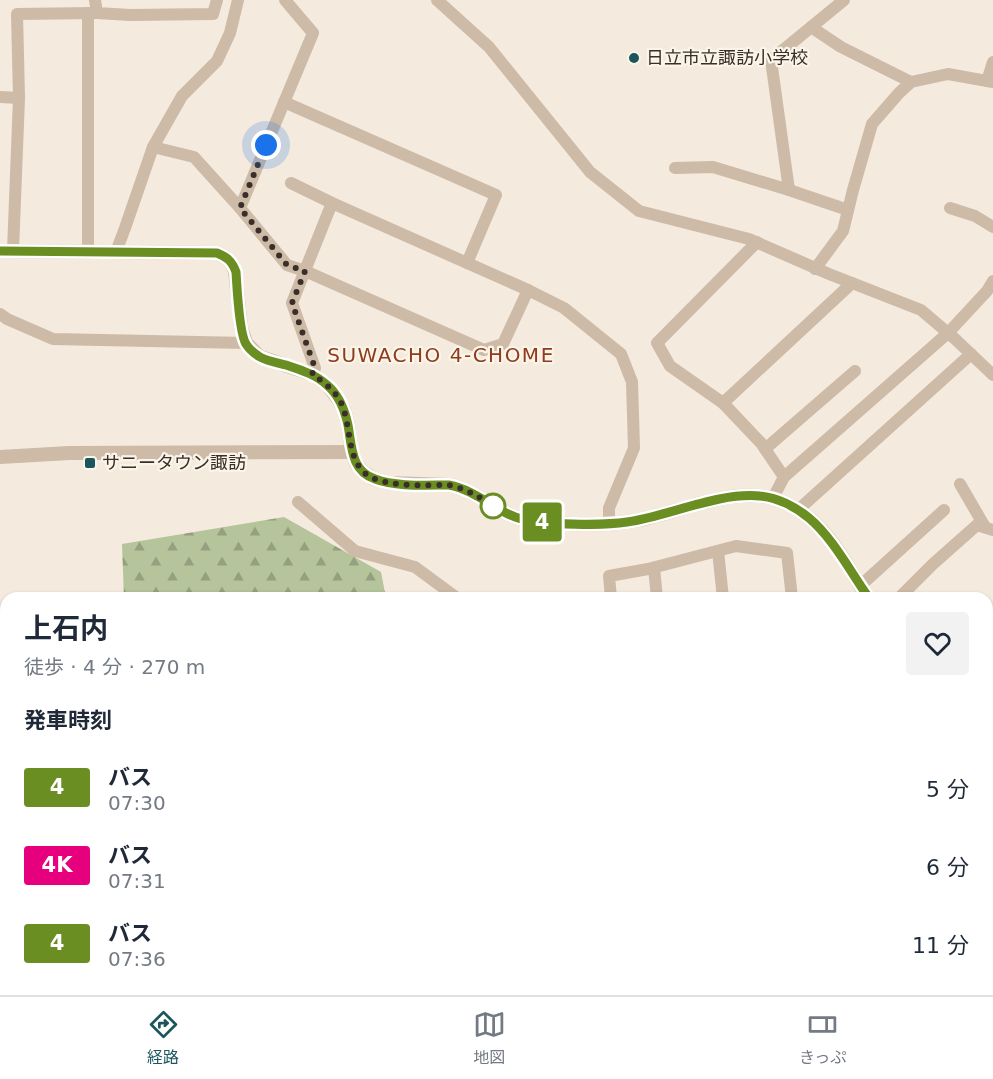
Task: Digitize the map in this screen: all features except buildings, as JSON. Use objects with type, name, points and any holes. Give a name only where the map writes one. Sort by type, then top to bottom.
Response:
[{"type":"street","points":[[88,252],[95,0]]},
{"type":"street","points":[[218,0],[213,14],[17,14],[19,98],[7,251],[217,253],[226,256],[236,272],[241,327],[246,344],[260,357],[312,374],[328,386],[338,399],[348,424],[356,463],[363,472],[374,479],[390,483],[458,487],[469,491],[507,514],[529,521],[626,523],[720,499],[738,496],[774,498],[798,510],[819,527],[829,538],[864,592]]},
{"type":"street","points":[[116,252],[153,147],[182,96],[217,61],[230,33],[238,0]]},
{"type":"street","points":[[240,208],[313,33],[285,0]]},
{"type":"street","points":[[436,0],[489,47],[590,172],[639,211],[749,239],[815,269],[921,310],[993,375]]},
{"type":"street","points":[[789,190],[771,60],[844,0]]},
{"type":"street","points":[[811,27],[841,46],[911,82]]},
{"type":"street","points":[[815,269],[843,231],[872,124],[911,82],[948,74],[990,81],[993,62]]},
{"type":"street","points":[[0,97],[19,98]]},
{"type":"street","points":[[284,102],[496,195],[467,263]]},
{"type":"street","points":[[153,147],[194,157],[287,265],[484,350],[503,344],[528,291]]},
{"type":"street","points":[[675,168],[713,166],[848,210]]},
{"type":"street","points":[[291,183],[564,308],[621,354],[632,382],[634,448],[609,508],[609,524]]},
{"type":"street","points":[[312,374],[315,368],[292,303],[332,203]]},
{"type":"street","points":[[950,208],[975,216],[993,227]]},
{"type":"street","points":[[756,242],[657,343],[670,366],[723,403],[765,449],[784,477]]},
{"type":"street","points":[[774,498],[784,477],[948,333],[987,291],[993,281]]},
{"type":"street","points":[[723,403],[852,284]]},
{"type":"street","points":[[0,314],[53,339],[246,344]]},
{"type":"street","points":[[798,510],[971,354]]},
{"type":"street","points":[[765,449],[855,371]]},
{"type":"street","points":[[0,457],[69,453],[352,452]]},
{"type":"street","points":[[960,484],[989,528]]},
{"type":"street","points":[[298,502],[355,551],[415,567],[449,592]]},
{"type":"street","points":[[860,586],[944,510]]},
{"type":"street","points":[[905,592],[977,525],[989,528]]},
{"type":"street","points":[[610,592],[609,576],[654,568],[736,546],[787,553],[791,592]]},
{"type":"street","points":[[718,551],[722,592]]},
{"type":"street","points":[[654,568],[656,592]]},
{"type":"green space","points":[[284,517],[381,572],[385,592],[124,592],[122,544]]},
{"type":"bus line","name":"4","points":[[0,251],[217,253],[226,256],[236,272],[241,327],[246,344],[260,357],[312,374],[328,386],[344,410],[356,463],[363,472],[374,479],[390,483],[458,487],[469,491],[507,514],[545,523],[626,523],[720,499],[738,496],[774,498],[798,510],[819,527],[829,538],[865,592]]},
{"type":"place","name":"日立市立諏訪小学校","points":[[634,58]]},
{"type":"place","name":"サニータウン諏訪","points":[[90,463]]},
{"type":"district","name":"SUWACHO 4-CHOME","points":[[441,355]]},
{"type":"route","points":[[266,145],[240,208],[287,265],[305,271],[292,303],[315,368],[312,374],[328,386],[344,410],[356,463],[363,472],[374,479],[390,483],[458,487],[493,506]]}]
